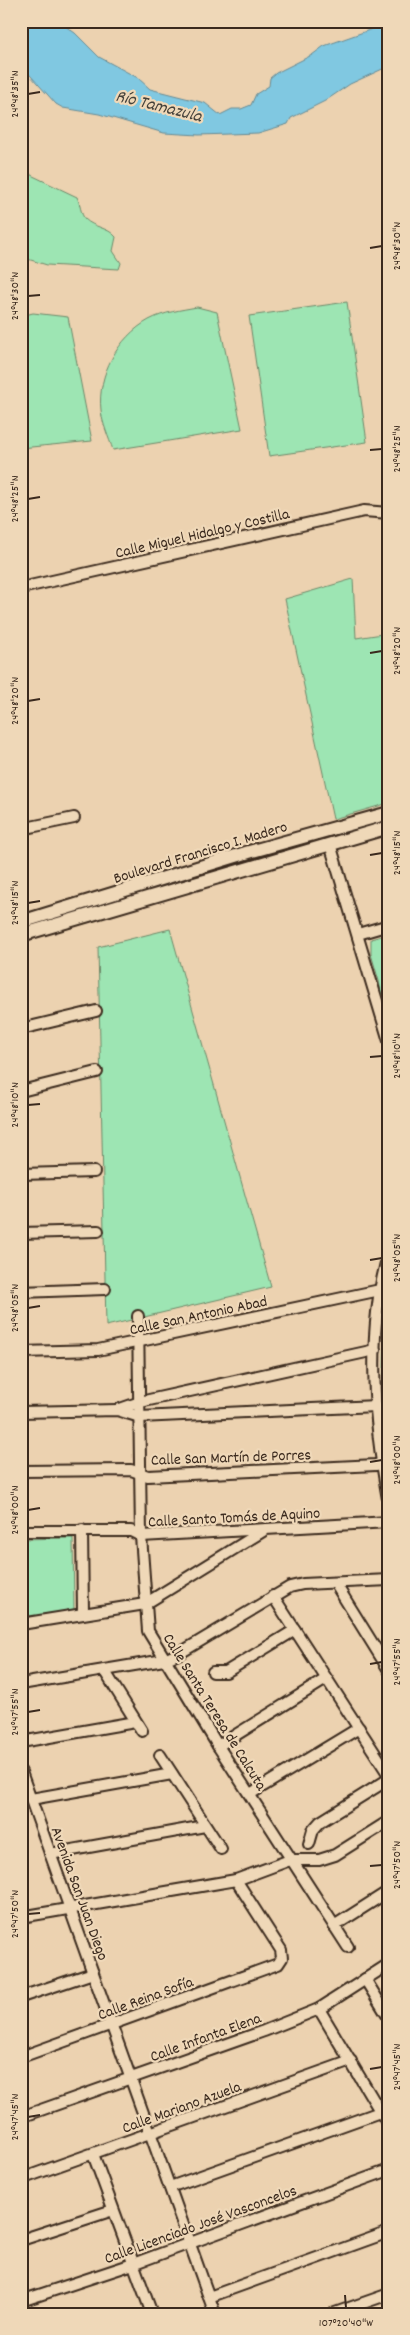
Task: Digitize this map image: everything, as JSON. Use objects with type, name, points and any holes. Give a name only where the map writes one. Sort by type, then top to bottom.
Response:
[{"type":"main road","name":"Boulevard Francisco I. Madero","points":[[21,922],[249,852],[389,813]]},
{"type":"main road","name":"Boulevard Francisco I. Madero","points":[[21,935],[389,827]]},
{"type":"street","name":"Calle Miguel Hidalgo y Costilla","points":[[21,588],[364,511],[389,513]]},
{"type":"street","points":[[21,829],[74,818]]},
{"type":"street","points":[[330,844],[389,1041]]},
{"type":"street","points":[[358,934],[389,925]]},
{"type":"street","points":[[21,1029],[96,1011]]},
{"type":"street","points":[[21,1091],[98,1072]]},
{"type":"street","points":[[21,1174],[94,1172]]},
{"type":"street","points":[[21,1232],[98,1231]]},
{"type":"street","points":[[389,1252],[380,1290],[375,1350],[376,1406],[389,1505]]},
{"type":"street","points":[[21,1292],[105,1289]]},
{"type":"street","name":"Calle San Antonio Abad","points":[[21,1352],[98,1350],[139,1343],[380,1290]]},
{"type":"street","name":"Calle Santa Teresa de Calcuta","points":[[138,1316],[141,1536],[148,1631],[164,1660],[290,1860],[348,1947]]},
{"type":"street","points":[[21,1412],[117,1410],[140,1402],[375,1350]]},
{"type":"street","points":[[117,1410],[140,1417],[376,1406]]},
{"type":"street","name":"Calle San Martín de Porres","points":[[21,1472],[131,1470],[148,1476],[376,1465],[382,1463]]},
{"type":"street","name":"Calle Santo Tomás de Aquino","points":[[21,1531],[131,1531],[141,1536],[389,1523]]},
{"type":"street","points":[[82,1530],[83,1613]]},
{"type":"street","points":[[21,1624],[145,1604],[265,1530]]},
{"type":"street","points":[[21,1684],[164,1660],[180,1653],[273,1596],[296,1585],[389,1580]]},
{"type":"street","points":[[335,1583],[386,1658],[389,1670]]},
{"type":"street","points":[[273,1596],[389,1777],[320,1822],[314,1830],[309,1844]]},
{"type":"street","points":[[213,1672],[226,1672],[295,1630]]},
{"type":"street","points":[[104,1670],[142,1731]]},
{"type":"street","points":[[218,1746],[326,1678]]},
{"type":"street","points":[[21,1742],[135,1722]]},
{"type":"street","points":[[250,1794],[359,1728]]},
{"type":"street","points":[[160,1755],[220,1849]]},
{"type":"street","name":"Avenida San Juan Diego","points":[[21,1772],[215,2314]]},
{"type":"street","points":[[31,1799],[172,1774]]},
{"type":"street","points":[[21,1917],[236,1880],[290,1860],[307,1861],[335,1855],[389,1821]]},
{"type":"street","points":[[50,1854],[206,1826]]},
{"type":"street","name":"Calle Reina Sofía","points":[[21,2057],[278,1964],[282,1958],[281,1950],[236,1880]]},
{"type":"street","points":[[334,1926],[389,1891]]},
{"type":"street","name":"Calle Infanta Elena","points":[[21,2117],[264,2032],[319,2009],[389,1964]]},
{"type":"street","points":[[21,1997],[93,1973]]},
{"type":"street","points":[[365,1979],[389,2018]]},
{"type":"street","points":[[319,2009],[389,2126]]},
{"type":"street","name":"Calle Mariano Azuela","points":[[21,2179],[351,2061]]},
{"type":"street","points":[[170,2186],[380,2112]]},
{"type":"street","points":[[93,2154],[152,2314]]},
{"type":"street","name":"Calle Licenciado José Vasconcelos","points":[[21,2301],[133,2264],[389,2170]]},
{"type":"street","points":[[21,2240],[113,2210]]},
{"type":"street","points":[[209,2297],[389,2232]]},
{"type":"street","points":[[332,2314],[389,2294]]},
{"type":"green space","points":[[21,160],[31,175],[77,197],[85,219],[109,231],[116,237],[113,251],[121,263],[119,269],[47,265],[21,257]]},
{"type":"green space","points":[[347,302],[367,442],[269,456],[249,316]]},
{"type":"green space","points":[[197,307],[217,312],[242,429],[113,450],[101,410],[102,384],[112,358],[128,336],[149,320],[167,313]]},
{"type":"green space","points":[[33,313],[68,317],[92,441],[21,448],[21,316]]},
{"type":"green space","points":[[353,579],[356,638],[389,633],[389,803],[333,819],[285,599]]},
{"type":"green space","points":[[170,929],[271,1287],[106,1326],[98,947]]},
{"type":"green space","points":[[389,934],[389,1035],[379,981],[371,954],[371,939]]},
{"type":"green space","points":[[389,1287],[389,1435],[383,1401],[386,1298]]},
{"type":"green space","points":[[73,1538],[74,1611],[21,1620],[21,1539]]},
{"type":"water","name":"Río Tamazula","points":[[21,21],[58,21],[75,33],[99,57],[138,78],[150,89],[205,103],[220,115],[232,109],[241,109],[251,105],[256,94],[269,86],[270,78],[276,73],[312,55],[324,46],[389,23],[389,66],[350,84],[325,101],[291,118],[288,124],[258,133],[199,135],[164,133],[99,114],[63,108],[56,104],[21,65]]}]
